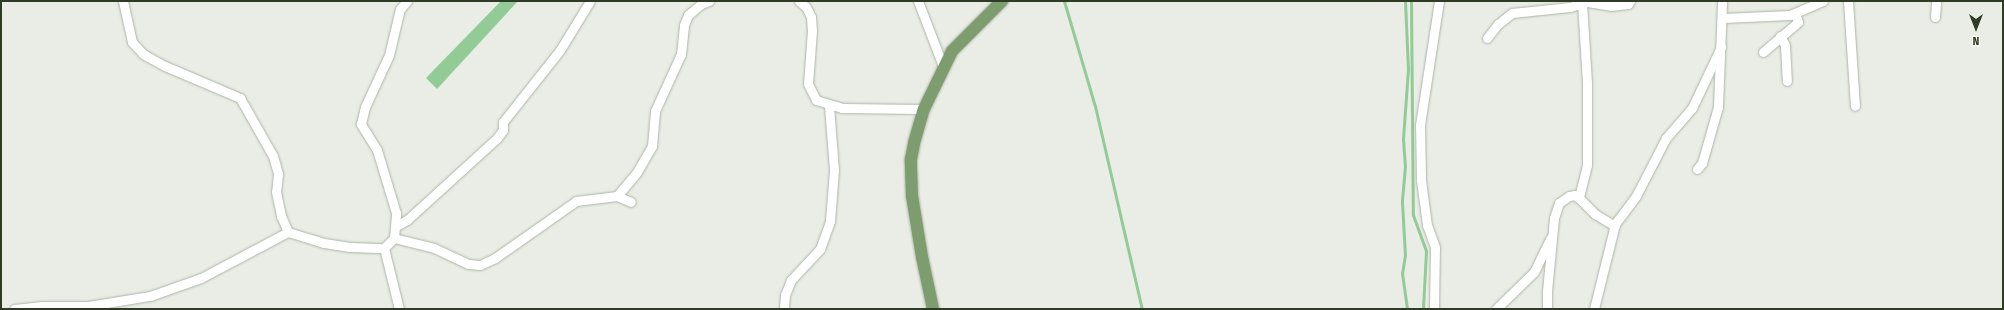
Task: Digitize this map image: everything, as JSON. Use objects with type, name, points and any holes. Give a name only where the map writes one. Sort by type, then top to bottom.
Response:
[{"type":"main road","points":[[934,309],[922,257],[911,176],[911,159],[924,109],[943,66],[967,34],[1002,1]]},
{"type":"street","points":[[123,1],[132,42],[143,54],[165,66],[240,98],[273,156],[278,174],[276,192],[281,216],[288,232]]},
{"type":"street","points":[[14,309],[42,306],[88,306],[150,296],[201,278],[288,232],[336,245],[384,248],[394,238],[396,213],[377,150],[361,124],[365,107],[389,55],[400,9],[407,1]]},
{"type":"street","points":[[396,226],[407,220],[497,138],[503,130],[503,122],[560,50],[590,1]]},
{"type":"street","points":[[616,196],[637,172],[652,146],[655,111],[680,54],[684,26],[688,15],[700,4],[709,1]]},
{"type":"street","points":[[798,1],[806,7],[812,30],[808,84],[816,100],[829,106],[924,109]]},
{"type":"street","points":[[918,1],[943,66]]},
{"type":"street","points":[[1434,309],[1435,247],[1427,225],[1421,180],[1420,125],[1439,1]]},
{"type":"street","points":[[1488,38],[1498,24],[1512,13],[1570,7],[1581,2],[1611,6],[1628,4],[1630,1]]},
{"type":"street","points":[[1697,170],[1702,163],[1718,107],[1723,18],[1722,1]]},
{"type":"street","points":[[1723,18],[1795,13],[1823,1]]},
{"type":"street","points":[[1848,1],[1855,106]]},
{"type":"street","points":[[1935,17],[1936,1]]},
{"type":"street","points":[[1579,198],[1587,165],[1587,83],[1581,2]]},
{"type":"street","points":[[1763,52],[1798,22],[1795,13]]},
{"type":"street","points":[[1780,36],[1785,45],[1787,81]]},
{"type":"street","points":[[1594,309],[1615,226],[1636,196],[1666,138],[1692,108],[1721,47]]},
{"type":"street","points":[[784,309],[785,295],[791,280],[820,249],[830,221],[834,170],[829,106]]},
{"type":"street","points":[[1547,309],[1552,234],[1559,203],[1574,194],[1595,214],[1615,226]]},
{"type":"street","points":[[394,238],[434,248],[468,264],[480,265],[495,258],[576,201],[616,196],[631,202]]},
{"type":"street","points":[[1496,309],[1534,272],[1552,234]]},
{"type":"street","points":[[384,248],[399,309]]},
{"type":"shaded area","points":[[501,1],[518,1],[437,89],[426,78]]},
{"type":"waterway","points":[[1064,1],[1095,106],[1142,309]]},
{"type":"waterway","points":[[1405,1],[1408,69],[1403,139],[1405,166],[1402,202],[1405,255],[1402,273],[1407,309]]},
{"type":"waterway","points":[[1411,1],[1413,215],[1426,251],[1423,309]]}]
